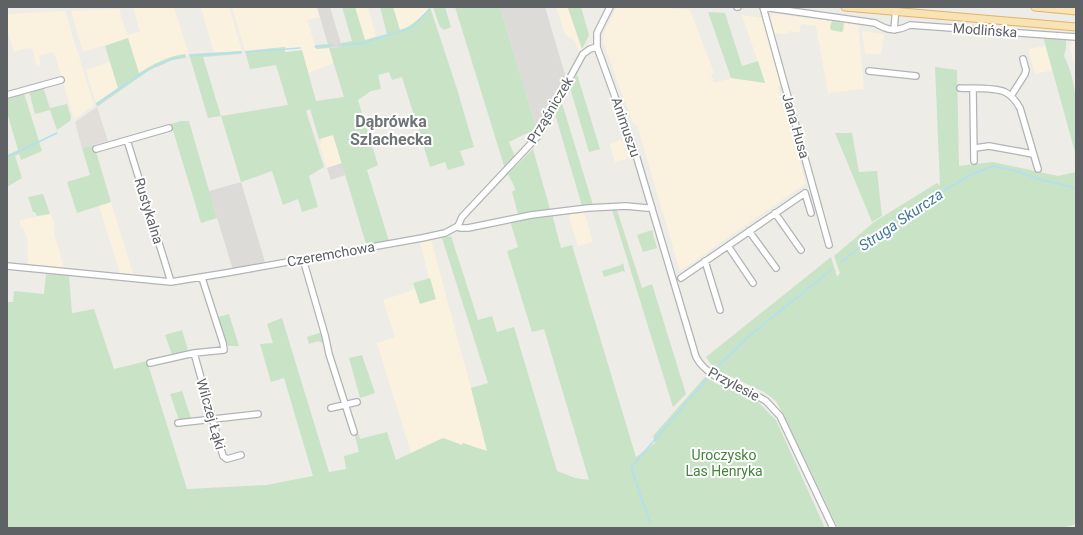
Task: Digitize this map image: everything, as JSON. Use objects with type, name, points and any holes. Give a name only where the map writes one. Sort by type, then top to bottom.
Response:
[{"type":"main road","name":"Modlińska","points":[[845,7],[896,10],[1076,27]]},
{"type":"main road","points":[[1035,7],[1076,11]]},
{"type":"street","points":[[597,47],[597,33],[610,7]]},
{"type":"street","points":[[763,7],[875,23],[885,29],[894,30],[896,10]]},
{"type":"street","name":"Jana Husa","points":[[763,7],[829,245]]},
{"type":"street","name":"Modlińska","points":[[894,30],[910,25],[1076,37]]},
{"type":"street","name":"Animuszu","points":[[597,47],[636,155],[652,208]]},
{"type":"street","name":"Prząśniczek","points":[[458,226],[462,217],[535,140],[546,123],[583,54],[590,49],[597,47]]},
{"type":"street","points":[[1011,96],[1025,74],[1026,70],[1023,59]]},
{"type":"street","points":[[869,71],[916,76]]},
{"type":"street","points":[[7,95],[61,80]]},
{"type":"street","points":[[960,88],[1005,92],[1016,101],[1020,108],[1038,169]]},
{"type":"street","points":[[973,88],[974,161]]},
{"type":"street","points":[[96,149],[169,128]]},
{"type":"street","name":"Rustykalna","points":[[127,140],[171,282]]},
{"type":"street","points":[[975,148],[988,146],[1033,154]]},
{"type":"street","points":[[681,278],[805,193],[811,213]]},
{"type":"street","name":"Czeremchowa","points":[[7,266],[171,282],[202,278],[422,238],[445,233],[458,226],[460,228],[468,228],[531,215],[588,208],[626,206],[652,208]]},
{"type":"street","name":"Przylesie","points":[[652,208],[696,357],[700,364],[712,375],[763,399],[779,414],[833,528]]},
{"type":"street","points":[[775,213],[801,250]]},
{"type":"street","points":[[749,231],[776,268]]},
{"type":"street","points":[[728,246],[754,283]]},
{"type":"street","points":[[303,259],[329,354],[354,432]]},
{"type":"street","points":[[705,261],[720,310]]},
{"type":"street","points":[[150,363],[194,353],[224,350],[202,278]]},
{"type":"street","name":"Wilczej Łąki","points":[[194,353],[212,419],[225,458],[241,455]]},
{"type":"street","points":[[331,408],[357,402]]},
{"type":"street","points":[[178,423],[258,414]]},
{"type":"shaded area","points":[[174,7],[189,54],[170,57],[139,73],[128,38],[83,52],[71,11],[119,9],[127,35],[140,32],[133,8]]},
{"type":"shaded area","points":[[201,7],[229,7],[242,51],[214,53]]},
{"type":"shaded area","points":[[232,7],[317,7],[320,17],[307,20],[316,49],[329,48],[334,63],[308,73],[301,50],[285,52],[285,47],[245,51]]},
{"type":"shaded area","points":[[317,7],[330,7],[342,47],[329,48]]},
{"type":"shaded area","points":[[355,7],[368,7],[376,36],[365,40]]},
{"type":"shaded area","points":[[393,7],[430,7],[411,25],[399,30]]},
{"type":"shaded area","points":[[500,7],[545,7],[566,78],[537,131]]},
{"type":"shaded area","points":[[556,7],[571,7],[568,8],[582,49],[580,53],[575,41],[565,34]]},
{"type":"shaded area","points":[[617,7],[660,7],[690,10],[714,73],[711,74],[714,83],[731,78],[765,83],[742,15],[763,18],[781,86],[778,86],[806,183],[680,271],[638,128],[635,123],[632,122],[603,41],[605,30]]},
{"type":"shaded area","points":[[65,11],[94,105],[74,119],[54,52],[39,56],[41,65],[37,67],[32,48],[14,52],[7,29],[7,14]]},
{"type":"shaded area","points":[[774,14],[858,24],[864,89],[828,93],[816,26],[801,24],[799,33],[789,31],[788,34],[772,33],[769,19]]},
{"type":"shaded area","points":[[862,31],[884,34],[881,55],[865,53]]},
{"type":"shaded area","points":[[1072,40],[1076,40],[1076,72],[1070,48]]},
{"type":"shaded area","points":[[1045,46],[1052,70],[1035,74],[1028,49]]},
{"type":"shaded area","points":[[110,62],[118,88],[96,103],[86,70]]},
{"type":"shaded area","points":[[97,107],[108,141],[82,148],[75,122]]},
{"type":"shaded area","points":[[333,135],[342,163],[327,168],[319,143],[322,142],[321,138]]},
{"type":"shaded area","points":[[623,139],[629,157],[615,163],[610,144]]},
{"type":"shaded area","points":[[342,163],[345,175],[331,180],[327,168]]},
{"type":"shaded area","points":[[241,182],[265,262],[233,270],[209,191]]},
{"type":"shaded area","points":[[111,202],[133,274],[120,273],[99,206]]},
{"type":"shaded area","points":[[584,211],[593,242],[578,246],[569,217],[570,212]]},
{"type":"shaded area","points":[[50,214],[54,222],[55,236],[64,268],[28,265],[27,237],[24,229],[20,226],[20,220]]},
{"type":"shaded area","points":[[431,240],[487,451],[443,438],[411,453],[377,343],[395,337],[383,300],[414,289],[413,283],[429,278],[420,243]]},
{"type":"green space","points":[[342,7],[355,7],[365,40],[387,34],[380,7],[393,7],[400,30],[413,24],[430,7],[474,147],[460,151],[465,165],[448,170],[445,162],[430,167],[402,77],[392,80],[389,72],[378,75],[381,89],[371,91],[358,100],[378,165],[367,170],[389,241],[366,244],[333,135],[319,139],[310,109],[306,111],[324,167],[309,176],[318,207],[302,212],[298,199],[283,205],[272,171],[241,182],[221,116],[288,105],[276,65],[250,69],[245,51],[285,47],[285,52],[302,50],[316,101],[344,97],[329,48],[316,49],[315,45],[328,44],[330,48],[342,47],[341,43],[352,41]]},
{"type":"green space","points":[[433,7],[445,7],[451,27],[444,30],[440,27]]},
{"type":"green space","points":[[455,7],[500,7],[537,131],[525,134],[509,142],[514,154],[514,159],[505,169]]},
{"type":"green space","points":[[581,7],[589,35],[582,49],[568,8]]},
{"type":"green space","points":[[708,12],[725,13],[742,66],[758,61],[765,83],[731,78]]},
{"type":"green space","points":[[832,21],[844,23],[843,31],[831,30],[830,27]]},
{"type":"green space","points":[[1043,36],[1066,39],[1064,56],[1073,80],[1075,92],[1076,156]]},
{"type":"green space","points":[[128,38],[139,73],[173,57],[185,54],[186,58],[171,60],[151,69],[97,107],[96,103],[118,88],[105,46]]},
{"type":"green space","points":[[242,51],[241,54],[203,57],[221,116],[208,118],[189,54]]},
{"type":"green space","points":[[935,67],[957,70],[959,166],[993,162],[1058,176],[1076,172],[1076,524],[1063,528],[838,528],[776,401],[764,392],[721,372],[720,373],[706,357],[831,257],[837,277],[840,273],[834,256],[874,222],[937,183],[940,186]]},
{"type":"green space","points":[[577,74],[600,149],[589,152],[570,88]]},
{"type":"green space","points":[[43,87],[50,108],[67,104],[71,117],[70,121],[57,130],[50,110],[35,114],[29,91]]},
{"type":"green space","points":[[24,93],[42,151],[21,160],[19,154],[15,156],[22,178],[7,187],[7,155],[18,150],[7,112],[7,98]]},
{"type":"green space","points":[[562,103],[593,205],[582,206],[555,114]]},
{"type":"green space","points":[[181,121],[189,121],[217,218],[201,223],[171,124]]},
{"type":"green space","points":[[835,133],[852,133],[859,172],[877,171],[882,216],[872,222]]},
{"type":"green space","points":[[94,145],[111,202],[77,213],[67,182],[90,175],[82,148]]},
{"type":"green space","points":[[533,149],[550,209],[518,214],[512,192],[515,188],[508,174]]},
{"type":"green space","points":[[43,194],[50,214],[37,216],[35,212],[33,212],[28,197]]},
{"type":"green space","points":[[612,210],[617,210],[642,288],[652,284],[686,394],[673,407]]},
{"type":"green space","name":"Uroczysko Las Henryka","points":[[552,214],[561,248],[572,245],[636,457],[655,443],[653,436],[705,377],[717,384],[758,402],[776,420],[825,528],[7,528],[7,302],[13,302],[14,291],[44,294],[46,274],[69,276],[72,313],[94,309],[114,369],[147,361],[187,489],[266,485],[313,476],[284,378],[271,382],[260,344],[273,343],[267,324],[282,318],[329,472],[346,469],[344,456],[359,452],[355,436],[357,430],[360,439],[387,432],[396,460],[443,438],[462,445],[463,443],[487,451],[471,388],[488,383],[442,238],[451,236],[478,320],[492,316],[497,332],[514,327],[557,471],[575,478],[589,480],[544,329],[532,332],[507,251],[518,247],[510,221]]},
{"type":"green space","points":[[652,230],[657,248],[643,252],[637,235]]},
{"type":"green space","points":[[623,263],[625,272],[623,271],[604,277],[602,271]]},
{"type":"green space","points":[[430,278],[436,299],[420,304],[413,283]]},
{"type":"green space","points":[[229,314],[239,346],[229,346],[226,344],[218,317]]},
{"type":"green space","points":[[182,330],[188,350],[172,355],[165,335]]},
{"type":"green space","points":[[322,332],[322,343],[318,341],[309,344],[307,337]]},
{"type":"green space","points":[[362,355],[375,393],[360,398],[349,358]]},
{"type":"green space","points":[[182,391],[191,418],[179,420],[170,394]]},
{"type":"waterway","points":[[338,45],[363,43],[411,28],[429,10]]},
{"type":"waterway","points":[[315,47],[333,45]]},
{"type":"waterway","points":[[246,52],[300,48]]},
{"type":"waterway","points":[[190,56],[241,52]]},
{"type":"waterway","points":[[97,104],[149,69],[172,59],[184,56]]},
{"type":"waterway","points":[[7,157],[57,133]]},
{"type":"waterway","name":"Struga Skurcza","points":[[841,262],[885,227],[921,203],[971,175],[992,166],[1076,188]]},
{"type":"waterway","name":"Struga Skurcza","points":[[716,368],[749,336],[831,270]]},
{"type":"waterway","name":"Struga Skurcza","points":[[650,523],[632,470],[632,466],[707,379]]},
{"type":"district","name":"Dąbrówka Szlachecka","points":[[391,130]]}]
